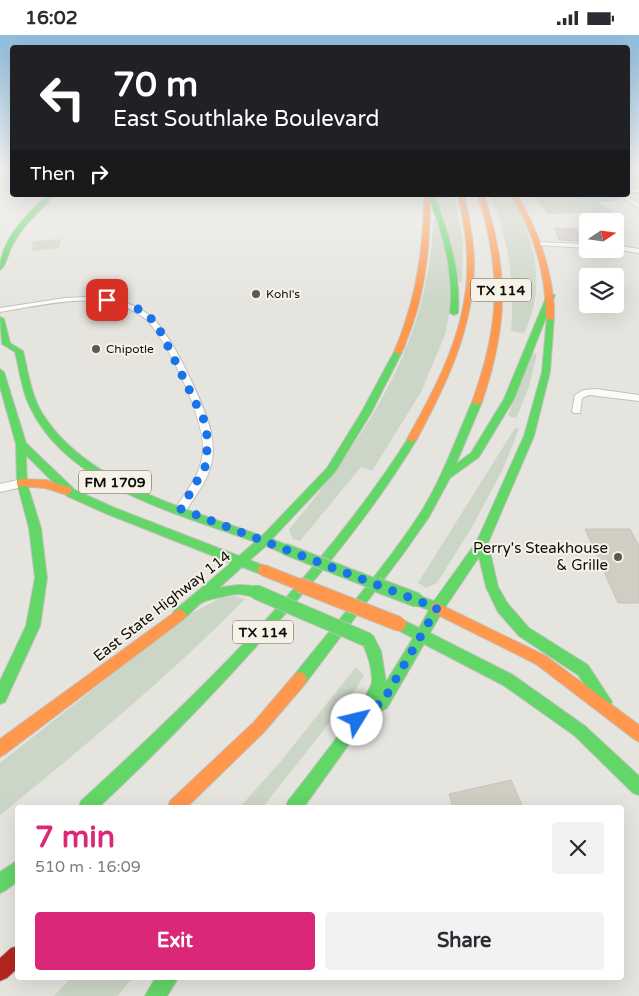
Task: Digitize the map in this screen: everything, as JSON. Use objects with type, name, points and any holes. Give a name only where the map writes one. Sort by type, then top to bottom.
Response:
[{"type":"main road","points":[[0,268],[3,253],[31,215]]},
{"type":"main road","name":"East State Highway 114","points":[[0,749],[203,597],[266,541],[334,465],[359,427],[398,357],[413,315],[425,267],[426,215]]},
{"type":"main road","points":[[423,421],[421,406],[440,364],[456,307],[452,255],[438,215]]},
{"type":"main road","name":"TX 114","points":[[90,805],[206,695],[252,645],[361,515],[423,421],[442,383],[468,312],[473,262],[468,215]]},
{"type":"main road","name":"TX 114","points":[[178,805],[285,697],[397,555],[425,514],[473,418],[484,386],[496,337],[501,284],[495,232],[489,215]]},
{"type":"main road","points":[[364,711],[382,703],[437,608],[482,543],[530,436],[546,372],[550,334],[551,295],[537,243],[525,215]]},
{"type":"main road","points":[[444,476],[476,455],[509,399],[551,295]]},
{"type":"main road","name":"FM 1709","points":[[0,319],[3,348],[19,351],[37,413],[47,429],[68,453],[94,471],[131,491],[266,541],[437,608]]},
{"type":"main road","points":[[0,372],[21,445],[22,483],[35,527],[41,578],[33,627],[0,697]]},
{"type":"main road","name":"FM 1709","points":[[21,445],[71,493],[111,511],[244,561],[399,624],[422,636]]},
{"type":"main road","points":[[22,483],[55,485],[71,493]]},
{"type":"main road","points":[[482,543],[492,587],[503,608],[524,631],[583,670],[610,710]]},
{"type":"main road","points":[[203,597],[238,589],[256,593],[368,640],[374,651],[379,683],[364,711],[295,805]]},
{"type":"main road","points":[[437,608],[541,660],[610,710],[639,734]]},
{"type":"main road","points":[[422,636],[508,680],[580,731],[639,787]]},
{"type":"main road","points":[[0,885],[15,872]]},
{"type":"main road","points":[[0,971],[15,958]]},
{"type":"main road","points":[[155,996],[167,980]]},
{"type":"street","points":[[537,243],[579,245]]},
{"type":"street","points":[[624,248],[639,251]]},
{"type":"street","points":[[0,311],[51,302],[95,299],[130,306],[153,320],[166,342],[207,430],[208,453],[205,467],[181,509]]},
{"type":"street","points":[[578,411],[578,397],[587,392],[639,398]]},
{"type":"street","points":[[0,488],[22,483]]},
{"type":"green space","points":[[439,215],[458,215],[463,242],[462,283],[459,282]]},
{"type":"green space","points":[[498,215],[520,215],[535,263],[535,298],[524,333],[511,331],[511,279]]},
{"type":"green space","points":[[433,221],[436,221],[449,261],[450,309],[445,335],[421,392],[372,471],[361,467],[300,541],[293,539],[289,530],[343,460],[367,424],[388,387],[406,349],[420,308],[429,266]]},
{"type":"green space","points":[[61,239],[59,248],[31,251],[33,241]]},
{"type":"green space","points":[[531,353],[537,354],[529,387],[516,418],[508,416]]},
{"type":"green space","points":[[515,428],[519,429],[503,469],[472,527],[437,583],[426,588],[418,583]]},
{"type":"green space","points":[[235,596],[245,599],[186,656],[95,737],[0,815],[0,763],[185,617],[220,598]]},
{"type":"green space","points":[[356,667],[364,675],[356,689],[265,805],[242,805],[281,761]]},
{"type":"green space","points":[[69,980],[130,980],[118,996],[54,996]]},
{"type":"building","points":[[555,228],[576,229],[579,236],[579,241],[559,240]]},
{"type":"building","name":"Perry's Steakhouse & Grille","points":[[585,529],[630,529],[639,546],[639,603],[618,603]]},
{"type":"building","points":[[511,780],[522,805],[452,805],[449,794]]},
{"type":"traffic: fast","points":[[0,268],[14,237],[32,215]]},
{"type":"traffic: fast","points":[[439,215],[453,267],[455,282],[454,313]]},
{"type":"traffic: fast","points":[[445,476],[475,455],[509,399],[551,295]]},
{"type":"traffic: fast","points":[[364,711],[382,703],[437,608],[482,543],[529,436],[546,372],[550,318]]},
{"type":"traffic: fast","points":[[0,319],[6,344],[19,351],[28,390],[37,413],[56,439],[82,462],[113,481],[148,498],[285,549]]},
{"type":"traffic: fast","points":[[179,615],[264,541],[331,470],[366,413],[398,352]]},
{"type":"traffic: fast","points":[[0,372],[21,444],[71,493],[111,511],[263,570]]},
{"type":"traffic: fast","points":[[300,679],[399,551],[425,514],[443,481],[477,402]]},
{"type":"traffic: fast","points":[[89,805],[192,706],[291,599],[340,542],[371,502],[412,439]]},
{"type":"traffic: fast","points":[[0,697],[33,626],[41,578],[35,528],[22,483],[21,444]]},
{"type":"traffic: fast","points":[[482,543],[492,587],[503,608],[524,632],[583,670],[605,702]]},
{"type":"traffic: fast","points":[[285,549],[417,600]]},
{"type":"traffic: fast","points":[[204,596],[238,589],[256,592]]},
{"type":"traffic: fast","points":[[256,592],[368,640]]},
{"type":"traffic: fast","points":[[417,600],[437,608]]},
{"type":"traffic: fast","points":[[399,624],[422,636]]},
{"type":"traffic: fast","points":[[422,636],[508,680],[580,731],[639,787]]},
{"type":"traffic: fast","points":[[295,805],[364,711],[379,683],[374,651],[368,640]]},
{"type":"traffic: fast","points":[[0,884],[15,872]]},
{"type":"traffic: fast","points":[[155,996],[167,980]]},
{"type":"traffic: slow","points":[[398,352],[418,295],[422,275],[427,215]]},
{"type":"traffic: slow","points":[[412,439],[443,380],[464,322],[469,292],[471,261],[465,215]]},
{"type":"traffic: slow","points":[[477,402],[493,349],[499,299],[499,273],[487,215]]},
{"type":"traffic: slow","points":[[525,215],[536,238],[545,270],[550,302],[550,318]]},
{"type":"traffic: slow","points":[[22,483],[46,484],[67,491]]},
{"type":"traffic: slow","points":[[263,570],[399,624]]},
{"type":"traffic: slow","points":[[437,608],[541,660],[639,734]]},
{"type":"traffic: slow","points":[[0,749],[179,615]]},
{"type":"traffic: slow","points":[[178,805],[259,727],[300,679]]},
{"type":"traffic: jam","points":[[0,971],[15,958]]},
{"type":"place","name":"Kohl's","points":[[256,294]]},
{"type":"place","name":"Chipotle","points":[[96,349]]},
{"type":"place","name":"Perry's Steakhouse & Grille","points":[[618,557]]},
{"type":"route","points":[[107,300],[138,309],[153,320],[162,334],[204,420],[208,441],[205,467],[199,481],[181,509],[437,608],[382,703],[364,711],[357,720]]}]
